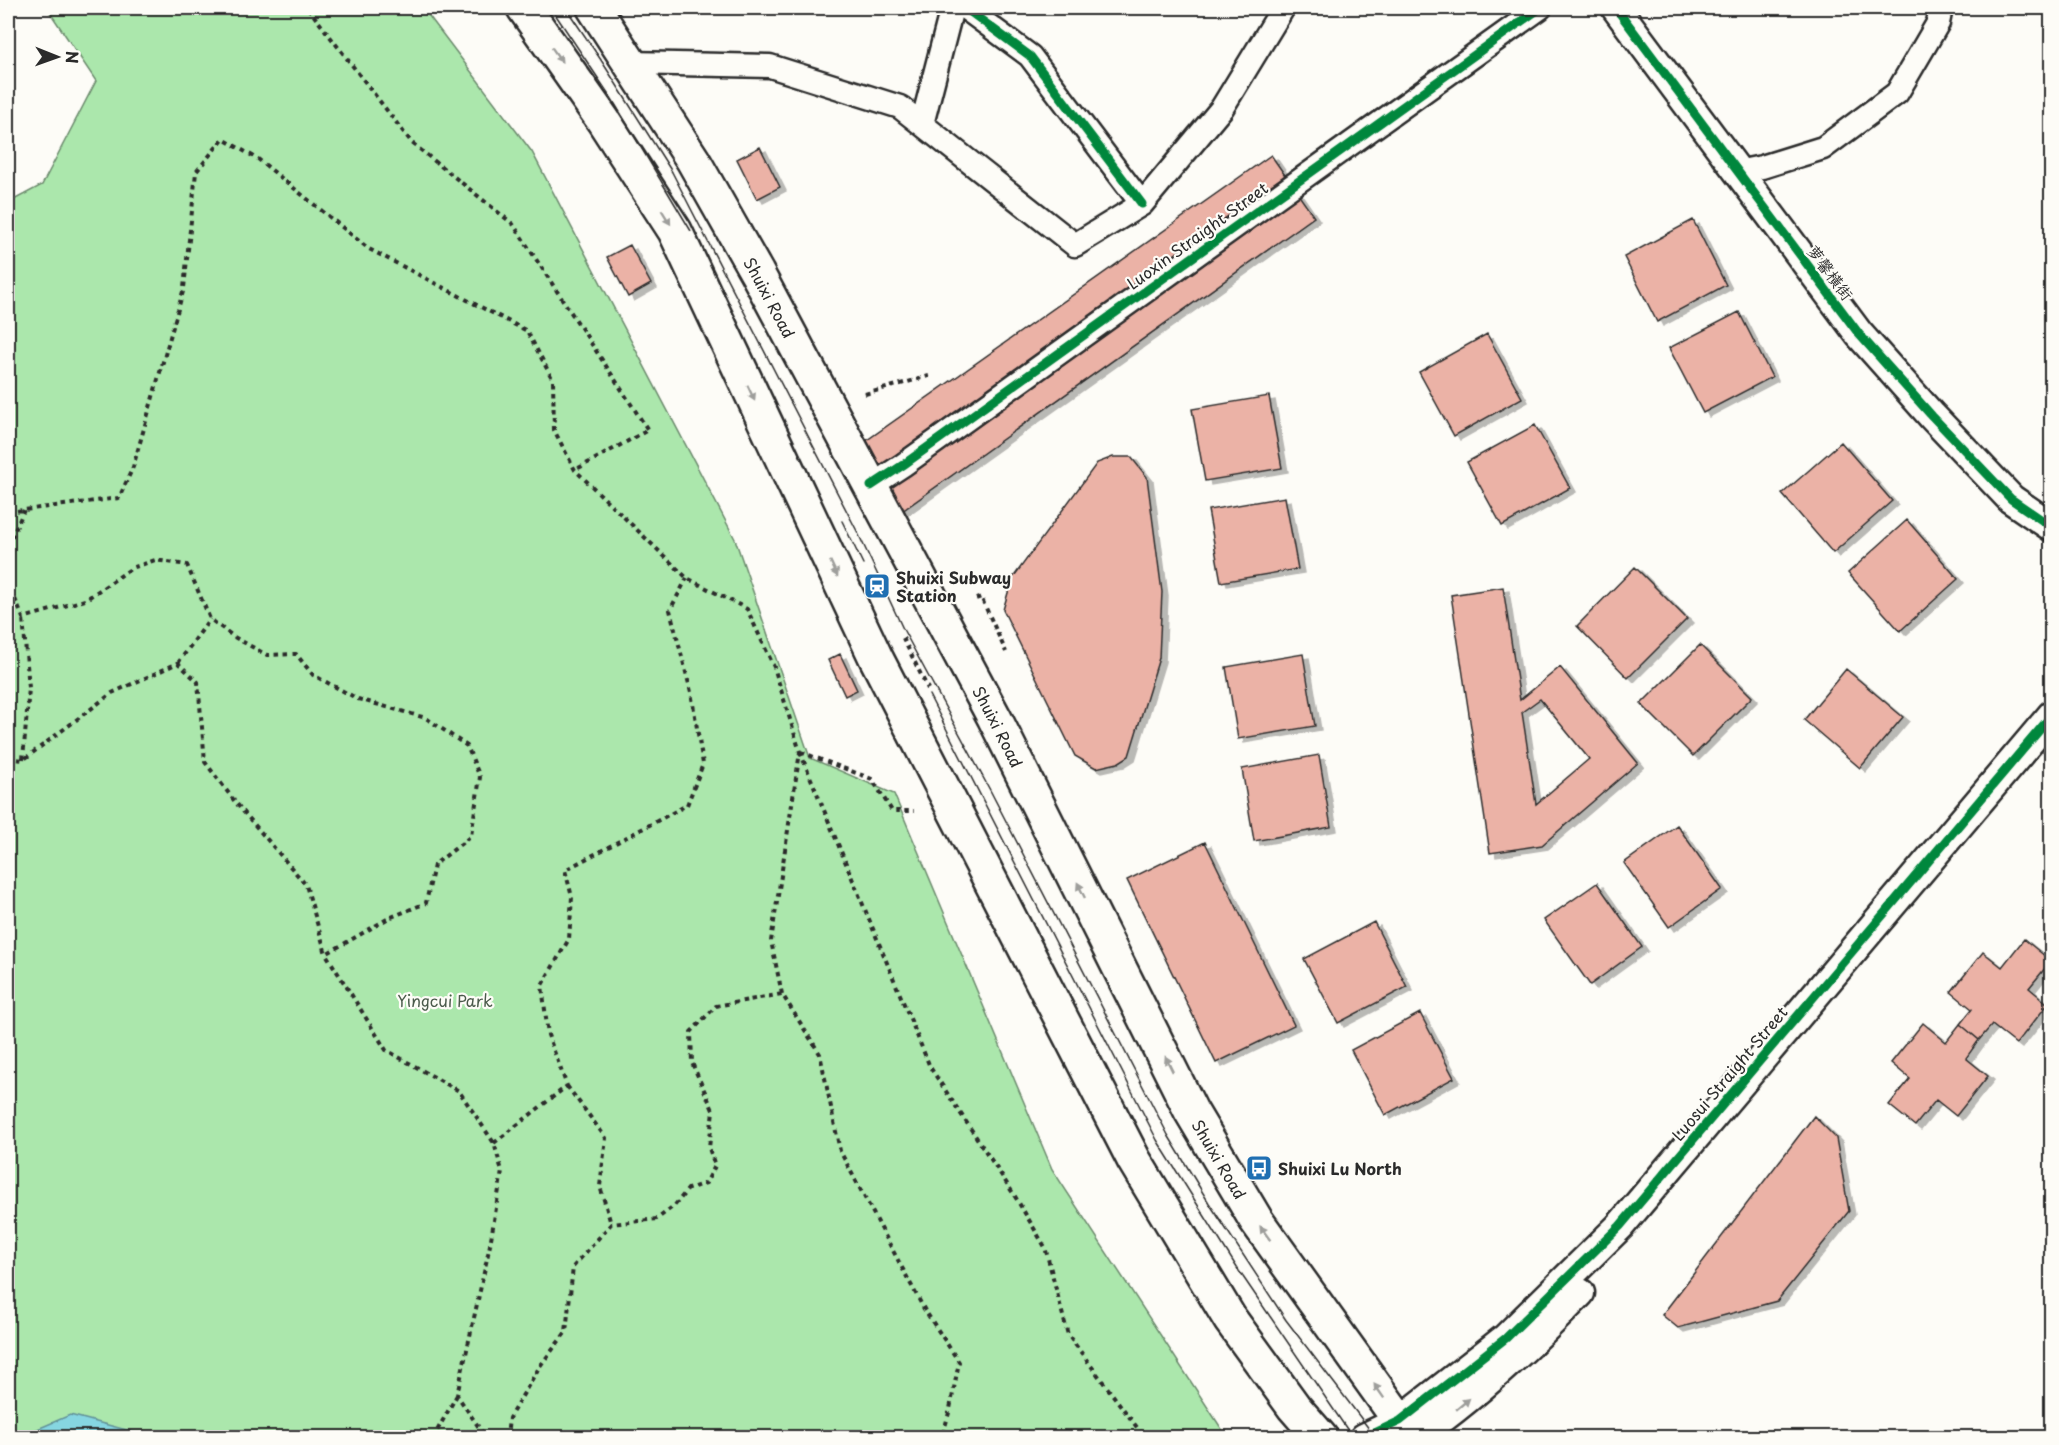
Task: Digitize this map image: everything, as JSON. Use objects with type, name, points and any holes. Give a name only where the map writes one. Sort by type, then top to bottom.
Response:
[{"type":"main road","points":[[524,8],[603,120],[675,231],[876,658],[1134,1160],[1230,1319],[1294,1407],[1321,1437]]},
{"type":"main road","name":"Shuixi Road","points":[[594,8],[668,119],[721,207],[994,717],[1191,1111],[1256,1220],[1410,1432]]},
{"type":"street","points":[[922,123],[952,8]]},
{"type":"street","points":[[965,8],[1030,56],[1142,204]]},
{"type":"street","points":[[629,63],[770,66],[900,106],[1075,245],[1142,204],[1222,108],[1283,8]]},
{"type":"street","name":"Luoxin Straight Street","points":[[871,486],[1540,8]]},
{"type":"street","name":"萝馨横街","points":[[1616,8],[1832,300],[1888,368],[2011,499],[2052,527]]},
{"type":"street","points":[[1737,172],[1762,167],[1822,148],[1897,93],[1938,22],[1941,8]]},
{"type":"street","name":"Luosui Straight Street","points":[[1410,1432],[1620,1226],[2052,715]]},
{"type":"street","name":"Luosui Straight Street","points":[[1410,1432],[1454,1411],[1513,1360],[1601,1271],[1733,1111],[2052,738]]},
{"type":"street","points":[[1364,1437],[1410,1432]]},
{"type":"path","points":[[308,8],[412,142],[513,224],[648,430],[575,470]]},
{"type":"path","points":[[8,512],[119,498],[133,468],[184,288],[196,172],[223,139],[258,159],[369,249],[527,331],[553,380],[554,430],[575,470],[687,578],[747,609],[774,667],[800,752],[930,1067],[1013,1193],[1045,1247],[1068,1335],[1145,1437]]},
{"type":"path","points":[[865,394],[929,376]]},
{"type":"path","points":[[8,546],[24,510]]},
{"type":"path","points":[[23,618],[85,600],[132,568],[155,560],[187,565],[210,619],[234,637],[267,655],[296,654],[313,675],[358,699],[426,718],[467,746],[480,777],[471,836],[434,865],[426,903],[389,918],[326,954]]},
{"type":"path","points":[[611,1224],[600,1186],[606,1138],[567,1086],[548,1035],[542,985],[568,939],[572,897],[565,870],[687,806],[703,764],[691,692],[670,610],[687,578]]},
{"type":"path","points":[[8,582],[23,618],[29,688],[22,760]]},
{"type":"path","points":[[976,599],[981,597],[1006,652]]},
{"type":"path","points":[[8,758],[22,760],[112,693],[178,663],[210,619]]},
{"type":"path","points":[[903,638],[928,689]]},
{"type":"path","points":[[178,663],[198,682],[205,762],[236,803],[306,885],[326,954],[386,1050],[459,1091],[494,1143],[502,1171],[488,1256],[457,1395],[433,1437]]},
{"type":"path","points":[[800,752],[872,779],[892,811],[914,811]]},
{"type":"path","points":[[800,752],[771,941],[782,994],[820,1054],[840,1151],[924,1309],[959,1362],[942,1437]]},
{"type":"path","points":[[507,1437],[509,1418],[540,1366],[566,1332],[573,1267],[611,1224],[657,1218],[675,1205],[687,1189],[706,1184],[715,1166],[709,1148],[713,1110],[692,1063],[691,1032],[716,1006],[782,994]]},
{"type":"path","points":[[494,1143],[567,1086]]},
{"type":"path","points":[[457,1395],[486,1437]]},
{"type":"green space","name":"Yingcui Park","points":[[47,8],[423,8],[532,152],[735,539],[810,758],[894,794],[1052,1169],[1227,1437],[8,1438],[8,203],[42,185],[96,81]]},
{"type":"water","points":[[70,1415],[153,1437],[35,1437],[33,1431]]},
{"type":"building","points":[[760,147],[780,187],[757,199],[737,159]]},
{"type":"building","points":[[1271,155],[1314,217],[891,519],[853,450]]},
{"type":"building","points":[[1693,220],[1726,285],[1657,322],[1624,257]]},
{"type":"building","points":[[630,245],[651,284],[628,297],[607,257]]},
{"type":"building","points":[[1739,312],[1772,377],[1703,413],[1669,348]]},
{"type":"building","points":[[1487,334],[1522,398],[1454,436],[1419,372]]},
{"type":"building","points":[[1269,396],[1282,468],[1205,481],[1192,409]]},
{"type":"building","points":[[1535,425],[1570,488],[1502,526],[1467,462]]},
{"type":"building","points":[[1841,442],[1892,501],[1833,553],[1782,494]]},
{"type":"building","points":[[1113,457],[1131,457],[1147,477],[1162,592],[1159,658],[1129,756],[1118,763],[1096,768],[1075,756],[1003,610],[1012,579],[1097,463]]},
{"type":"building","points":[[1285,497],[1298,569],[1221,582],[1208,510]]},
{"type":"building","points":[[1907,520],[1958,579],[1900,631],[1848,573]]},
{"type":"building","points":[[1635,567],[1687,619],[1628,678],[1577,626]]},
{"type":"building","points":[[1503,587],[1520,700],[1560,667],[1638,763],[1542,845],[1490,853],[1451,595]],"holes":[[[1540,699],[1589,759],[1536,804],[1522,712]]]},
{"type":"building","points":[[1700,645],[1752,697],[1693,756],[1641,704]]},
{"type":"building","points":[[840,654],[857,690],[845,696],[828,660]]},
{"type":"building","points":[[1303,654],[1315,726],[1238,739],[1226,667]]},
{"type":"building","points":[[1846,669],[1903,717],[1860,768],[1804,720]]},
{"type":"building","points":[[1319,755],[1331,827],[1254,841],[1242,769]]},
{"type":"building","points":[[1677,825],[1722,889],[1669,927],[1624,863]]},
{"type":"building","points":[[1205,842],[1294,1025],[1216,1063],[1127,880]]},
{"type":"building","points":[[1597,883],[1642,947],[1590,985],[1544,920]]},
{"type":"building","points":[[1374,922],[1407,987],[1338,1023],[1304,959]]},
{"type":"building","points":[[2024,939],[2051,961],[2029,988],[2048,1004],[2016,1044],[1992,1025],[1979,1040],[1960,1024],[1972,1009],[1951,992],[1983,952],[2002,967]]},
{"type":"building","points":[[1420,1013],[1454,1078],[1385,1115],[1351,1050]]},
{"type":"building","points":[[1923,1023],[1946,1042],[1960,1024],[1979,1040],[1966,1058],[1988,1076],[1956,1116],[1936,1100],[1915,1126],[1889,1105],[1910,1079],[1891,1063]]},
{"type":"building","points":[[1814,1116],[1836,1138],[1849,1211],[1777,1301],[1678,1328],[1662,1315]]},
{"type":"tram line","points":[[551,8],[612,99],[691,231]]},
{"type":"tram line","points":[[566,8],[672,172],[858,533],[904,631],[991,792],[1168,1135],[1209,1203],[1286,1320],[1376,1438]]},
{"type":"tram line","points":[[842,521],[863,564]]},
{"type":"tram line","points":[[929,695],[1157,1140],[1239,1271],[1353,1438]]},
{"type":"cycle path","points":[[965,8],[1030,56],[1142,204]]},
{"type":"cycle path","points":[[871,486],[1540,8]]},
{"type":"cycle path","points":[[1616,8],[1859,334],[1932,416],[2011,499],[2052,527]]},
{"type":"cycle path","points":[[1364,1438],[1400,1421],[1506,1338],[1620,1226],[2052,715]]},
{"type":"place","name":"Shuixi Subway Station","points":[[877,586]]},
{"type":"place","name":"Shuixi Lu North","points":[[1259,1168]]}]
